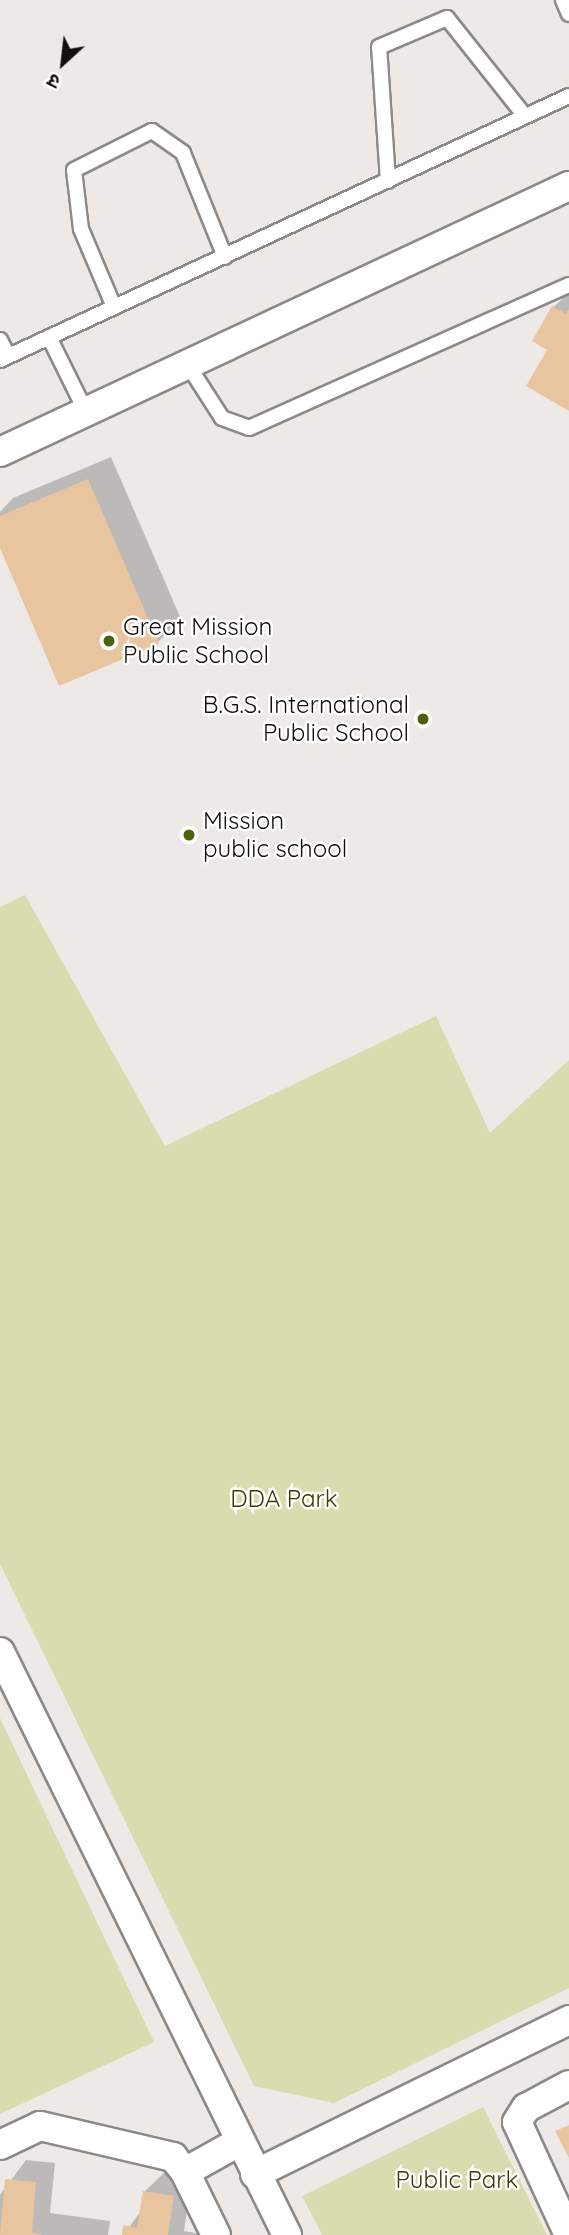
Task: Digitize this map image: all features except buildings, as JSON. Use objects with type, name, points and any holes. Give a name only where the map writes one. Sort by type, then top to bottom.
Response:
[{"type":"street","points":[[0,452],[569,186]]},
{"type":"street","points":[[0,1652],[287,2235]]},
{"type":"street","points":[[255,2174],[569,2020]]},
{"type":"street","points":[[569,2085],[526,2108],[517,2122],[569,2235]]},
{"type":"street","points":[[0,2145],[40,2126],[173,2157],[186,2172],[216,2235]]},
{"type":"street","points":[[186,2172],[239,2142]]},
{"type":"lane","points":[[563,0],[569,14]]},
{"type":"lane","points":[[388,181],[379,47],[447,18],[525,116]]},
{"type":"lane","points":[[0,340],[4,358],[569,96]]},
{"type":"lane","points":[[114,307],[81,229],[74,170],[152,131],[183,153],[225,257]]},
{"type":"lane","points":[[188,365],[222,418],[248,428],[569,285]]},
{"type":"lane","points":[[50,337],[86,412]]},
{"type":"green space","name":"DDA Park","points":[[25,895],[165,1146],[436,1016],[490,1133],[569,1060],[569,1988],[334,2103],[254,2086],[0,1564],[0,907]]},
{"type":"green space","points":[[0,1718],[154,2042],[0,2114]]},
{"type":"green space","name":"Public Park","points":[[483,2107],[547,2235],[322,2235],[302,2196]]},
{"type":"place","name":"Great Mission Public School","points":[[109,641]]},
{"type":"place","name":"B.G.S. International Public School","points":[[423,719]]},
{"type":"place","name":"Mission public school","points":[[189,835]]}]
